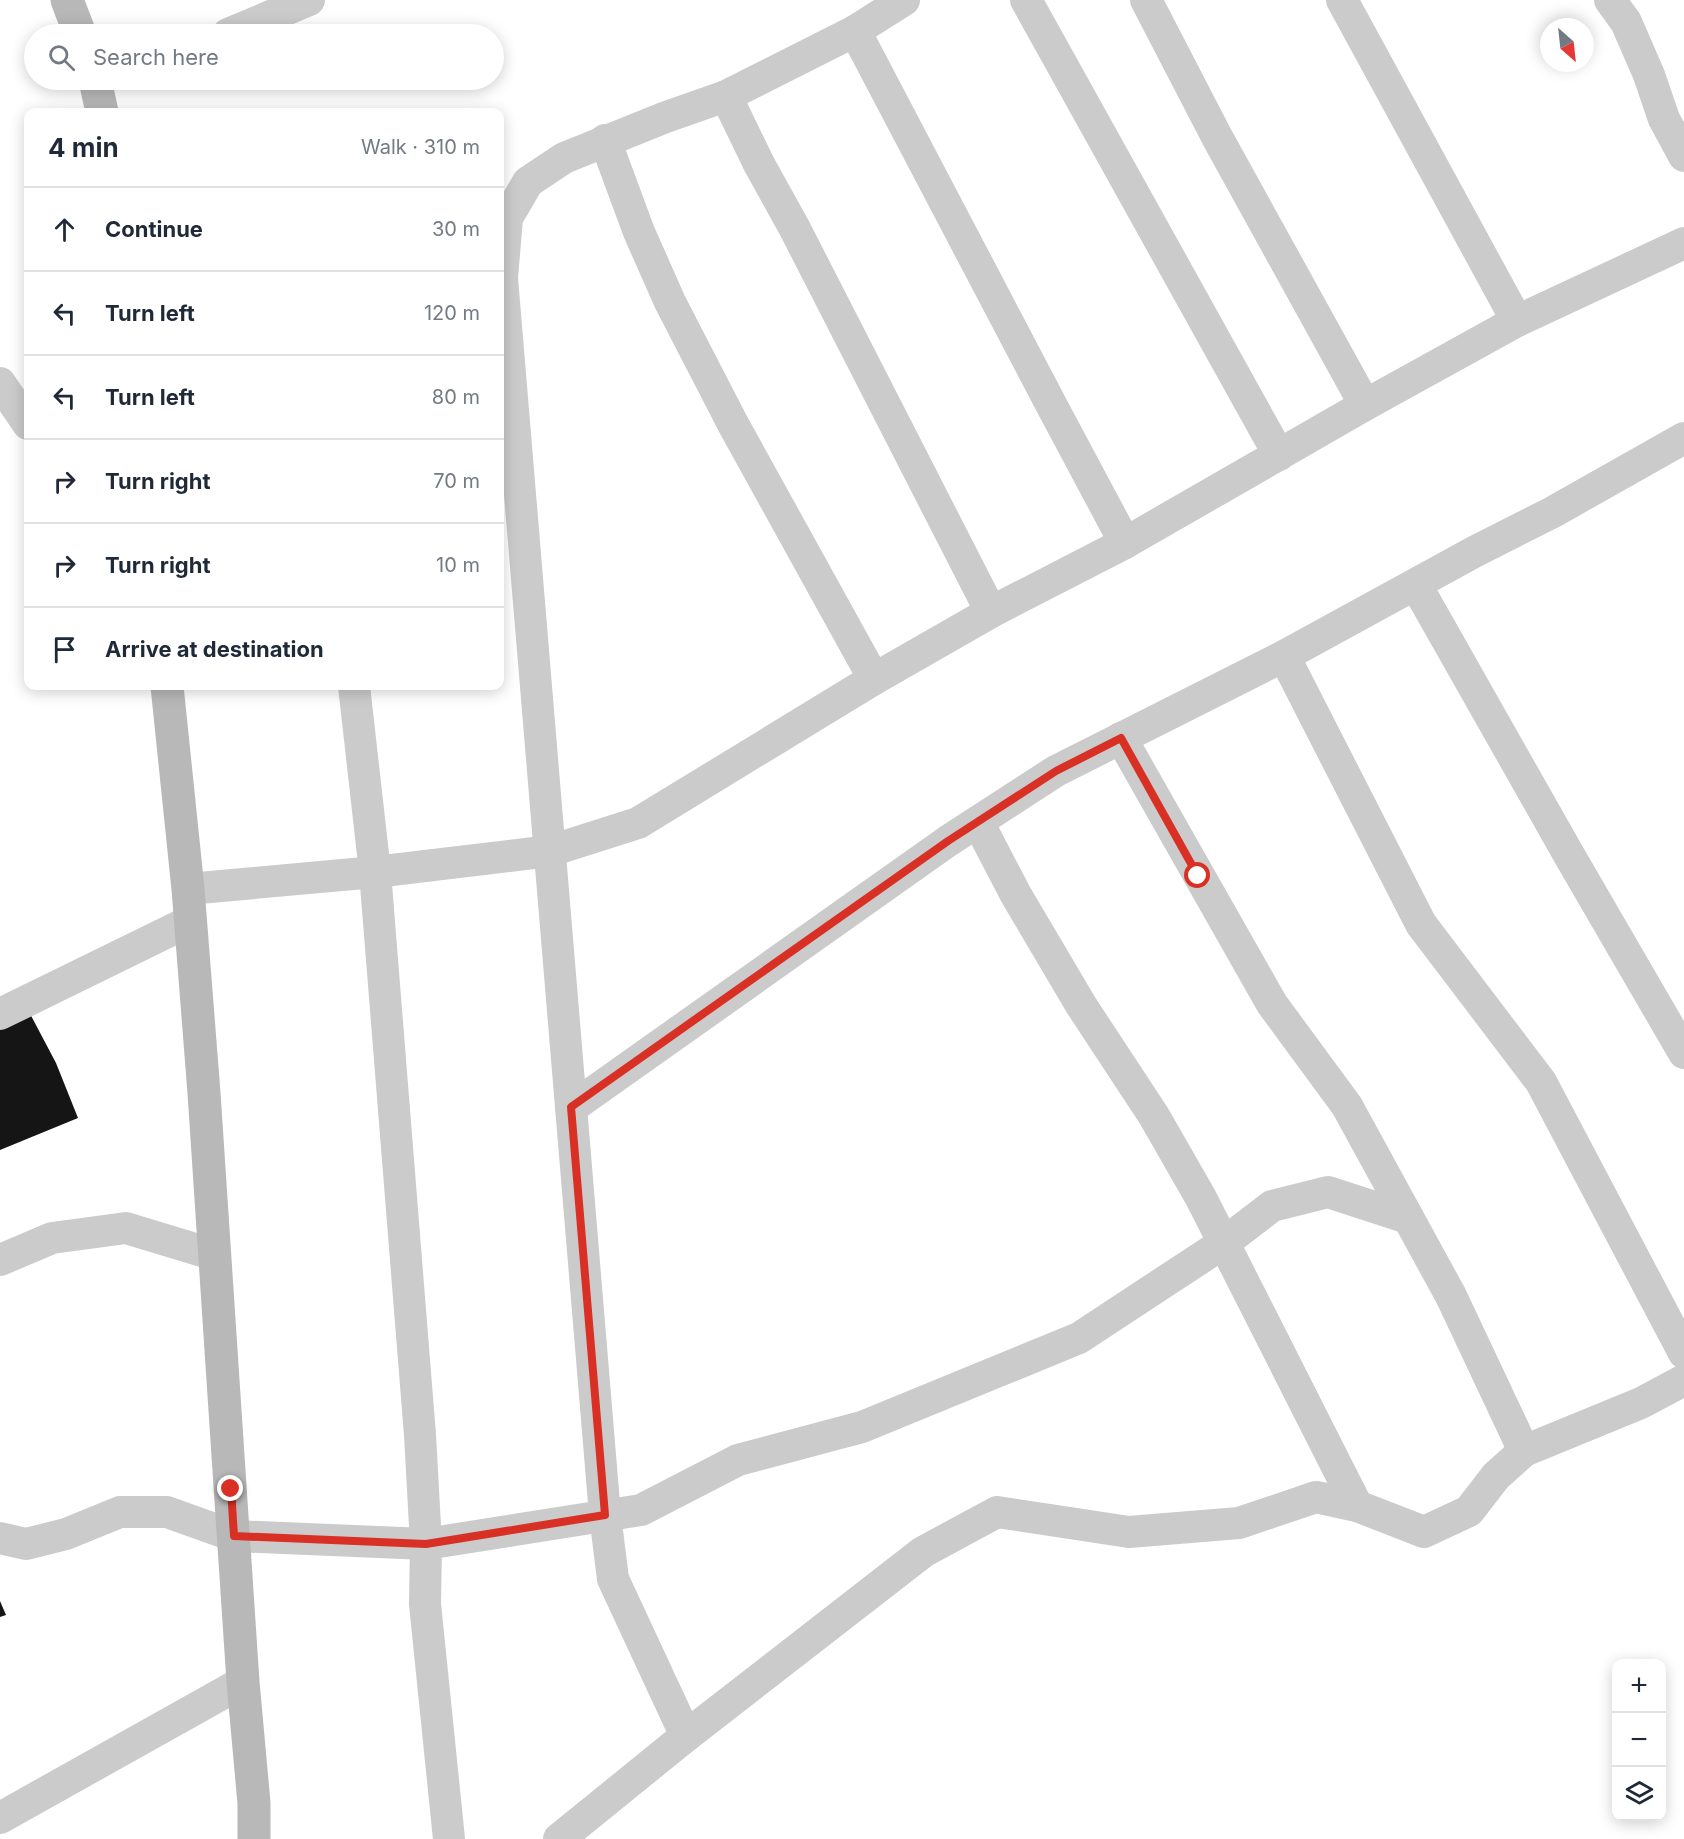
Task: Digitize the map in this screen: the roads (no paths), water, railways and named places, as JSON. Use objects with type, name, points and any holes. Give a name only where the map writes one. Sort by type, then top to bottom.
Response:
[{"type":"street","points":[[67,0],[76,24]]},
{"type":"street","points":[[252,24],[309,0]]},
{"type":"street","points":[[504,254],[507,218],[528,182],[564,158],[605,140],[726,96],[855,31],[904,0]]},
{"type":"street","points":[[1026,0],[1279,455]]},
{"type":"street","points":[[1146,0],[1217,137],[1365,405]]},
{"type":"street","points":[[1342,0],[1517,321]]},
{"type":"street","points":[[1610,0],[1626,22],[1649,75],[1674,114],[1684,156]]},
{"type":"street","points":[[855,31],[941,193],[977,267],[1125,543]]},
{"type":"street","points":[[726,96],[991,612]]},
{"type":"street","points":[[605,140],[639,232],[670,302],[733,424],[874,679]]},
{"type":"street","points":[[0,1014],[189,905],[375,872],[550,851],[638,823],[874,679],[991,612],[1125,543],[1365,405],[1517,321],[1684,243]]},
{"type":"street","points":[[504,302],[605,1515],[613,1579],[686,1736]]},
{"type":"street","points":[[0,383],[24,418]]},
{"type":"street","points":[[571,1107],[885,885],[1056,771],[1284,656],[1492,542],[1553,512],[1684,438]]},
{"type":"street","points":[[1416,585],[1563,846],[1684,1053]]},
{"type":"street","points":[[1284,656],[1421,924],[1542,1082],[1684,1353]]},
{"type":"street","points":[[167,690],[189,905],[243,1682],[254,1803],[254,1839]]},
{"type":"street","points":[[354,690],[375,872],[420,1436],[426,1544],[425,1604],[449,1839]]},
{"type":"street","points":[[1121,738],[1272,1004],[1347,1106],[1451,1296],[1524,1451]]},
{"type":"street","points":[[978,822],[1016,895],[1081,1005],[1154,1116],[1225,1242],[1357,1506]]},
{"type":"street","points":[[0,1538],[26,1544],[66,1534],[120,1512],[167,1512],[234,1536],[426,1544],[641,1510],[738,1460],[862,1427],[1080,1338],[1225,1242],[1272,1206],[1328,1192],[1408,1218]]},
{"type":"street","points":[[0,1260],[52,1238],[126,1228],[215,1255]]},
{"type":"street","points":[[559,1839],[686,1736],[923,1552],[997,1512],[1129,1532],[1239,1523],[1316,1497],[1357,1506],[1424,1533],[1469,1511],[1496,1476],[1524,1451],[1641,1403],[1684,1380]]},
{"type":"street","points":[[0,1818],[243,1682]]}]
